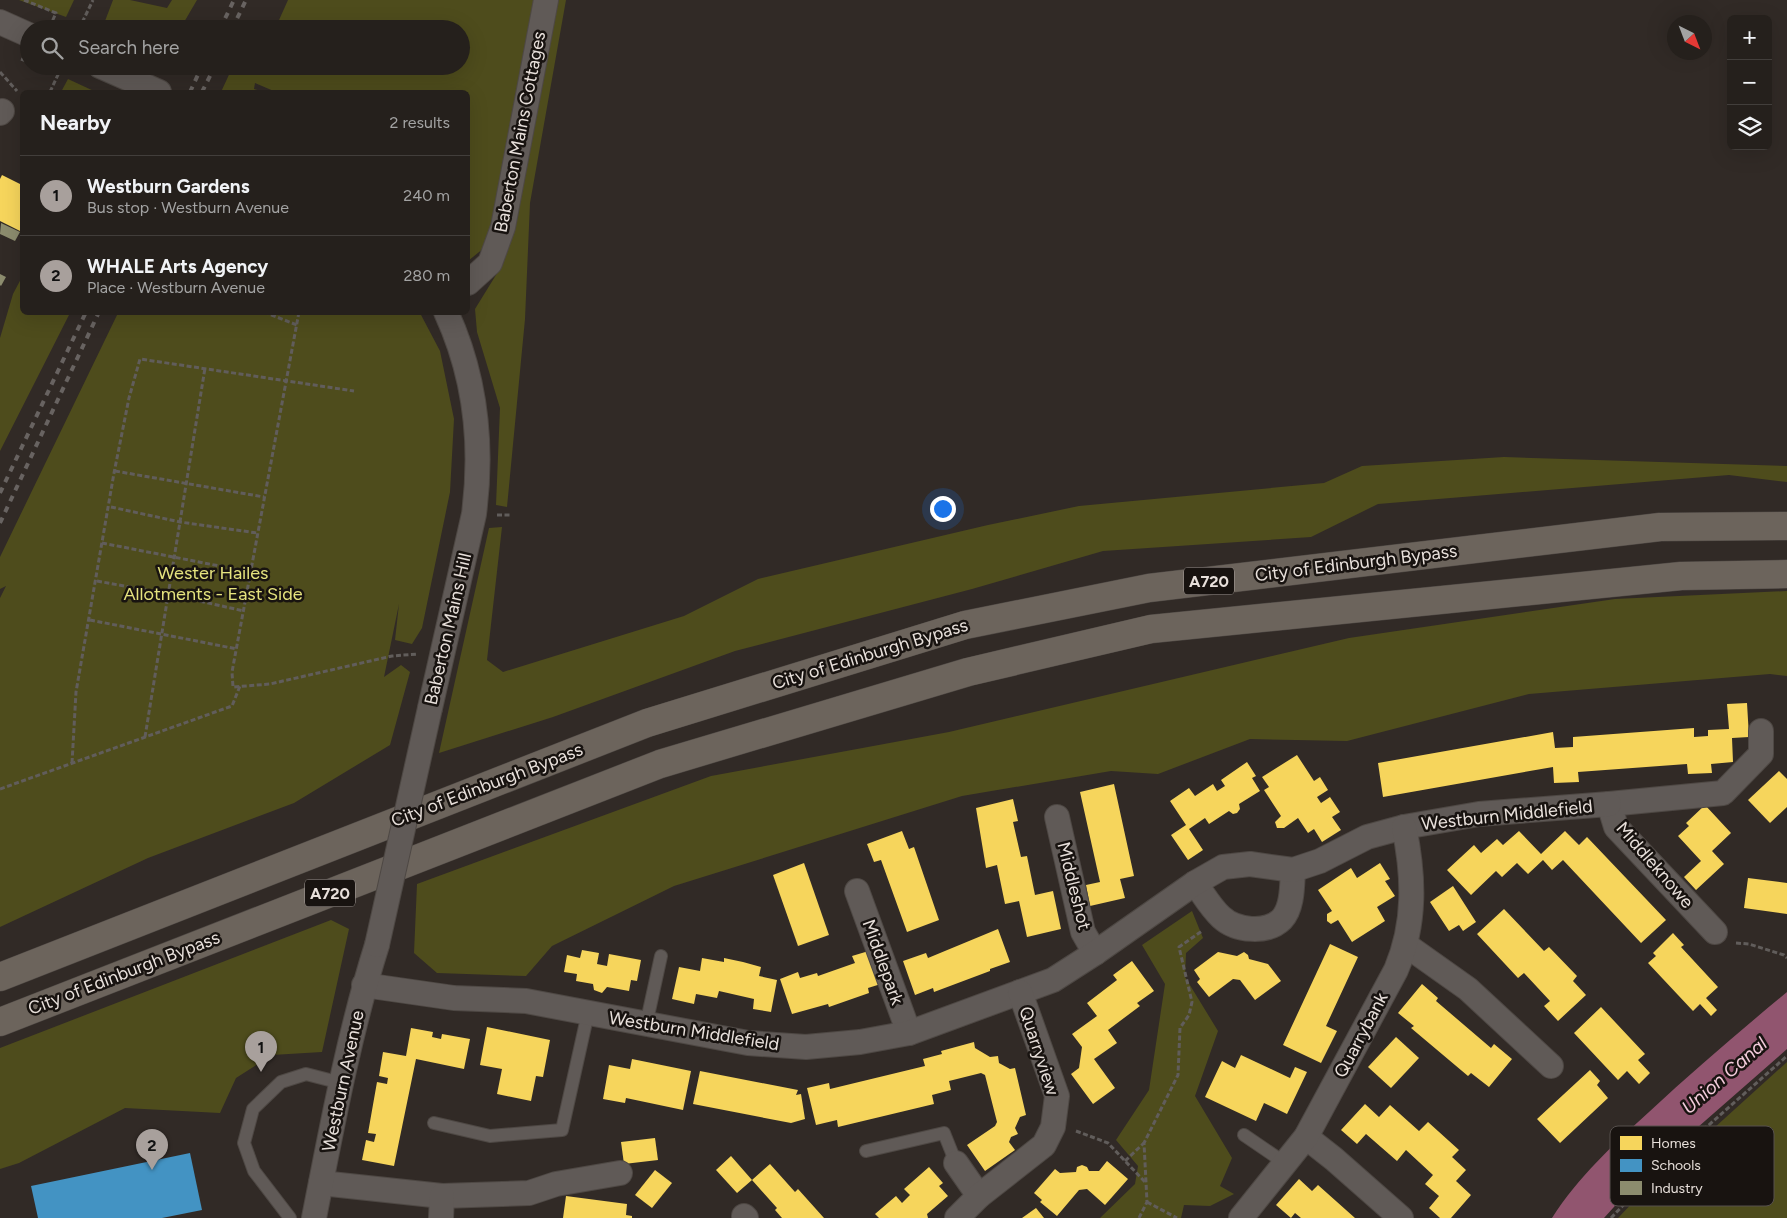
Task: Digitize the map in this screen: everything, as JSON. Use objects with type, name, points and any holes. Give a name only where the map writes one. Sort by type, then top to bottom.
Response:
[{"type":"highway","name":"City of Edinburgh Bypass","points":[[0,977],[647,723],[965,625],[1150,588],[1189,583],[1660,527],[1787,526]]},
{"type":"highway","name":"City of Edinburgh Bypass","points":[[0,1022],[660,764],[968,672],[1151,629],[1681,576],[1787,574]]},
{"type":"street","name":"Baberton Mains Cottages","points":[[470,281],[490,263],[503,227],[546,0]]},
{"type":"street","points":[[0,22],[20,31]]},
{"type":"street","points":[[120,75],[154,90]]},
{"type":"street","name":"Baberton Mains Hill","points":[[377,945],[474,514],[479,452],[472,389],[465,359],[447,315]]},
{"type":"street","name":"Middleknowe","points":[[1715,932],[1616,827],[1609,804],[1723,793],[1762,754],[1761,731]]},
{"type":"street","name":"Westburn Middlefield","points":[[364,985],[454,998],[526,1001],[748,1043],[806,1047],[860,1042],[909,1033],[1054,980],[1096,953],[1195,883],[1223,867],[1250,864],[1293,870],[1320,861],[1367,837],[1404,827],[1479,814],[1609,804]]},
{"type":"street","name":"Middleshot","points":[[1057,817],[1083,932],[1096,953]]},
{"type":"street","name":"Quarrybank","points":[[1241,1218],[1306,1137],[1396,970],[1406,945],[1412,885],[1404,827]]},
{"type":"street","points":[[1195,883],[1221,918],[1241,929],[1266,928],[1282,918],[1292,896],[1293,870]]},
{"type":"street","name":"Middlepark","points":[[857,891],[909,1033]]},
{"type":"street","name":"Westburn Avenue","points":[[314,1218],[341,1083],[364,985],[377,945]]},
{"type":"street","points":[[1406,945],[1468,989],[1551,1066]]},
{"type":"street","name":"Quarryview","points":[[957,1218],[979,1196],[1044,1145],[1053,1127],[1057,1096],[1020,992]]},
{"type":"street","points":[[1306,1137],[1401,1218]]},
{"type":"street","points":[[956,1163],[979,1196]]},
{"type":"street","points":[[321,1183],[441,1207],[528,1193],[556,1184],[620,1173]]},
{"type":"lane","points":[[646,1025],[661,956]]},
{"type":"lane","points":[[434,1123],[490,1136],[562,1130],[588,1013]]},
{"type":"lane","points":[[290,1218],[254,1171],[244,1143],[253,1109],[281,1082],[306,1074],[341,1083]]},
{"type":"lane","points":[[866,1151],[944,1133],[956,1163]]},
{"type":"lane","points":[[1244,1135],[1284,1163]]},
{"type":"path","points":[[24,0],[56,13],[53,20]]},
{"type":"path","points":[[83,20],[93,0]]},
{"type":"path","points":[[0,72],[20,95]]},
{"type":"path","points":[[51,90],[58,75]]},
{"type":"path","points":[[271,315],[296,325]]},
{"type":"path","points":[[298,315],[232,672],[233,687],[270,684],[392,656],[443,652]]},
{"type":"path","points":[[72,763],[76,692],[129,398],[140,359],[286,379],[354,391]]},
{"type":"path","points":[[145,737],[205,368]]},
{"type":"path","points":[[115,471],[264,496]]},
{"type":"path","points":[[111,506],[180,522],[257,533]]},
{"type":"path","points":[[102,543],[250,572]]},
{"type":"path","points":[[97,581],[244,611]]},
{"type":"path","points":[[90,620],[237,649]]},
{"type":"path","points":[[0,789],[232,706],[240,686]]},
{"type":"path","points":[[1125,1161],[1144,1143],[1178,1075],[1180,1028],[1189,1015],[1192,1002],[1179,947],[1221,918]]},
{"type":"path","points":[[1715,932],[1724,943],[1749,944],[1786,957]]},
{"type":"path","points":[[1708,1126],[1787,1056]]},
{"type":"path","points":[[1053,1127],[1072,1130],[1108,1143],[1145,1182]]},
{"type":"path","points":[[1139,1218],[1147,1202],[1144,1143]]},
{"type":"path","points":[[1147,1202],[1177,1218]]},
{"type":"path","points":[[1611,1218],[1622,1206]]},
{"type":"green space","points":[[19,0],[74,0],[66,17]]},
{"type":"green space","points":[[113,0],[130,0],[167,8],[172,0],[197,0],[185,20],[105,20]]},
{"type":"green space","points":[[288,0],[566,0],[530,203],[525,319],[507,507],[496,505],[500,408],[477,332],[475,309],[504,262],[484,248],[470,259],[470,90],[271,90],[255,83],[254,89],[257,90],[222,90],[229,75],[470,75],[470,20],[279,20]]},
{"type":"green space","points":[[68,79],[92,90],[62,90]]},
{"type":"green space","points":[[20,281],[20,315],[69,315],[0,451],[0,338],[13,294]]},
{"type":"green space","name":"Wester Hailes Allotments - East Side","points":[[117,315],[421,315],[440,351],[454,419],[450,492],[422,628],[412,644],[395,640],[399,604],[384,677],[401,665],[410,672],[390,745],[294,803],[148,858],[0,927],[0,598],[6,586],[0,589],[0,557]]},
{"type":"green space","points":[[1504,457],[1787,466],[1787,482],[1729,475],[1378,504],[1311,537],[1103,551],[972,589],[735,651],[553,717],[439,753],[489,528],[502,527],[487,660],[503,672],[684,616],[758,579],[988,525],[1079,506],[1324,483],[1362,466]]},
{"type":"green space","points":[[1787,591],[1787,676],[1770,674],[1529,694],[1347,741],[1250,739],[1158,774],[1111,771],[962,796],[674,886],[552,946],[526,976],[437,973],[414,953],[417,884],[711,776],[949,732],[1349,638],[1615,599]]},
{"type":"green space","points":[[1192,911],[1203,938],[1186,953],[1185,977],[1218,1031],[1195,1096],[1232,1158],[1220,1186],[1234,1194],[1210,1206],[1184,1205],[1181,1218],[1100,1218],[1135,1184],[1138,1166],[1116,1140],[1149,1090],[1165,984],[1142,945]]},
{"type":"green space","points":[[331,920],[349,929],[322,1052],[272,1055],[236,1078],[220,1113],[125,1108],[19,1163],[0,1169],[0,1048]]},
{"type":"green space","points":[[1787,1062],[1787,1218],[1618,1218],[1629,1206],[1774,1206],[1774,1126],[1716,1126]]},
{"type":"water","name":"Union Canal","points":[[1787,992],[1787,1049],[1699,1126],[1634,1126],[1666,1096]]},
{"type":"water","points":[[1610,1149],[1610,1206],[1615,1206],[1604,1218],[1552,1218],[1573,1189]]},
{"type":"building: Homes","points":[[2,175],[20,184],[20,231],[0,221],[0,179]]},
{"type":"building: Homes","points":[[1747,703],[1749,737],[1732,738],[1733,762],[1711,764],[1712,773],[1688,774],[1687,764],[1578,772],[1579,782],[1554,783],[1553,767],[1383,797],[1378,763],[1553,732],[1555,748],[1573,747],[1573,737],[1694,728],[1694,737],[1708,736],[1708,730],[1729,729],[1727,704]]},
{"type":"building: Homes","points":[[1297,755],[1314,781],[1320,777],[1328,790],[1317,797],[1321,803],[1330,797],[1340,812],[1332,817],[1341,830],[1322,842],[1314,829],[1308,833],[1298,818],[1284,828],[1277,828],[1275,822],[1281,816],[1264,790],[1269,787],[1262,777]]},
{"type":"building: Homes","points":[[1247,762],[1256,776],[1252,778],[1260,791],[1239,804],[1240,809],[1237,813],[1233,814],[1229,811],[1209,824],[1205,818],[1189,829],[1203,850],[1188,860],[1171,835],[1186,825],[1170,801],[1189,788],[1195,796],[1213,784],[1217,791],[1225,786],[1221,780]]},
{"type":"building: Homes","points":[[1779,771],[1787,779],[1787,807],[1770,823],[1748,800]]},
{"type":"building: Homes","points":[[1114,784],[1134,876],[1120,879],[1125,898],[1090,906],[1086,885],[1100,882],[1080,792]]},
{"type":"building: Homes","points":[[1013,799],[1018,821],[1013,822],[1021,857],[1027,856],[1035,895],[1053,891],[1061,929],[1027,937],[1019,901],[1005,904],[997,865],[986,868],[976,808]]},
{"type":"building: Homes","points":[[1705,805],[1731,833],[1712,851],[1724,864],[1696,890],[1684,877],[1701,861],[1678,836],[1689,826],[1686,823]]},
{"type":"building: Homes","points":[[902,831],[909,849],[914,847],[939,920],[907,932],[881,860],[874,862],[867,844]]},
{"type":"building: Homes","points":[[1519,831],[1541,854],[1565,831],[1579,845],[1587,837],[1666,920],[1641,943],[1563,860],[1552,870],[1543,860],[1528,874],[1517,863],[1502,877],[1496,871],[1471,895],[1447,870],[1474,845],[1481,853],[1497,839],[1503,845]]},
{"type":"building: Homes","points":[[804,863],[829,935],[798,946],[773,875]]},
{"type":"building: Homes","points":[[1380,863],[1390,879],[1385,881],[1395,896],[1377,907],[1385,921],[1352,942],[1338,920],[1331,924],[1327,921],[1327,914],[1332,911],[1318,890],[1351,868],[1357,878]]},
{"type":"building: Homes","points":[[1748,878],[1787,883],[1787,914],[1744,908]]},
{"type":"building: Homes","points":[[1453,886],[1476,922],[1463,931],[1459,925],[1449,931],[1430,902]]},
{"type":"building: Homes","points":[[1504,909],[1544,951],[1549,947],[1577,976],[1573,981],[1586,995],[1558,1021],[1544,1006],[1550,1001],[1524,973],[1518,978],[1477,934]]},
{"type":"building: Homes","points":[[998,929],[1010,962],[934,992],[933,988],[915,995],[903,961],[926,953],[928,958]]},
{"type":"building: Homes","points":[[1673,933],[1684,945],[1681,947],[1718,987],[1706,998],[1717,1010],[1711,1016],[1700,1004],[1693,1011],[1648,963],[1656,956],[1653,953]]},
{"type":"building: Homes","points":[[1330,944],[1358,957],[1326,1026],[1337,1031],[1321,1063],[1283,1045]]},
{"type":"building: Homes","points":[[582,950],[599,953],[597,964],[607,966],[609,954],[641,960],[637,981],[631,980],[629,991],[607,987],[602,993],[594,990],[593,984],[576,981],[577,974],[564,972],[567,955],[580,958]]},
{"type":"building: Homes","points":[[872,950],[884,983],[868,988],[869,993],[829,1007],[828,1004],[792,1014],[780,979],[798,972],[800,978],[817,973],[818,976],[855,963],[852,956]]},
{"type":"building: Homes","points":[[1218,952],[1237,956],[1244,952],[1248,955],[1249,959],[1268,964],[1281,981],[1255,1000],[1240,980],[1233,979],[1209,997],[1197,982],[1200,979],[1194,970]]},
{"type":"building: Homes","points":[[702,958],[724,962],[724,958],[761,967],[759,976],[777,980],[771,1012],[753,1009],[754,999],[719,991],[717,998],[696,994],[694,1004],[672,999],[679,967],[700,971]]},
{"type":"building: Homes","points":[[1132,961],[1154,991],[1137,1003],[1140,1006],[1108,1030],[1117,1043],[1094,1059],[1115,1088],[1093,1104],[1071,1074],[1079,1068],[1082,1047],[1072,1034],[1097,1016],[1087,1003],[1117,980],[1113,975]]},
{"type":"building: Homes","points":[[1422,984],[1438,998],[1436,1001],[1491,1048],[1494,1044],[1512,1059],[1489,1087],[1471,1073],[1468,1076],[1411,1028],[1414,1026],[1398,1013]]},
{"type":"building: Homes","points":[[1601,1007],[1645,1054],[1638,1060],[1650,1073],[1639,1084],[1627,1071],[1618,1080],[1574,1033]]},
{"type":"building: Homes","points":[[487,1027],[550,1040],[543,1077],[536,1076],[531,1101],[497,1094],[502,1069],[480,1065]]},
{"type":"building: Homes","points":[[411,1028],[433,1032],[432,1037],[441,1039],[442,1034],[470,1039],[464,1069],[416,1059],[394,1166],[362,1160],[366,1140],[374,1142],[376,1134],[368,1133],[377,1082],[387,1084],[388,1078],[379,1076],[383,1052],[406,1056]]},
{"type":"building: Homes","points":[[1396,1037],[1419,1058],[1391,1088],[1368,1067]]},
{"type":"building: Homes","points":[[974,1042],[975,1048],[990,1057],[998,1056],[999,1063],[1010,1069],[1015,1068],[1026,1115],[1020,1117],[1015,1128],[1018,1134],[1011,1137],[1009,1142],[1015,1150],[985,1171],[967,1145],[995,1126],[997,1122],[985,1075],[981,1073],[949,1081],[951,1090],[932,1095],[934,1104],[838,1127],[837,1120],[816,1125],[807,1088],[829,1083],[830,1089],[925,1066],[923,1059],[942,1054],[941,1051]]},
{"type":"building: Homes","points":[[1241,1055],[1290,1078],[1295,1067],[1307,1072],[1287,1114],[1264,1103],[1256,1121],[1205,1097],[1222,1061],[1235,1068]]},
{"type":"building: Homes","points":[[632,1059],[691,1071],[683,1110],[626,1098],[625,1103],[603,1099],[609,1065],[630,1069]]},
{"type":"building: Homes","points":[[1590,1070],[1600,1081],[1597,1085],[1608,1098],[1560,1143],[1537,1119]]},
{"type":"building: Homes","points":[[700,1071],[798,1090],[796,1095],[801,1094],[805,1119],[791,1123],[693,1104]]},
{"type":"building: Homes","points":[[1365,1104],[1379,1117],[1390,1105],[1419,1131],[1428,1122],[1459,1150],[1452,1157],[1466,1170],[1456,1181],[1471,1195],[1451,1218],[1440,1218],[1429,1208],[1439,1196],[1425,1184],[1433,1175],[1406,1150],[1397,1161],[1366,1134],[1357,1144],[1341,1130]]},
{"type":"building: Homes","points":[[655,1138],[658,1160],[624,1164],[621,1142]]},
{"type":"building: Homes","points":[[731,1156],[752,1180],[737,1193],[716,1170]]},
{"type":"building: Homes","points":[[1107,1161],[1128,1179],[1105,1205],[1087,1189],[1079,1190],[1057,1216],[1040,1202],[1042,1200],[1034,1193],[1055,1169],[1060,1173],[1076,1172],[1077,1167],[1082,1165],[1087,1167],[1089,1171],[1099,1171]]},
{"type":"building: Homes","points":[[770,1164],[795,1192],[798,1189],[824,1218],[782,1218],[775,1210],[777,1208],[752,1180]]},
{"type":"building: Homes","points":[[929,1167],[943,1183],[939,1186],[948,1196],[927,1214],[928,1218],[879,1218],[875,1214],[896,1196],[902,1203],[910,1195],[904,1189]]},
{"type":"building: Homes","points":[[655,1170],[672,1183],[652,1208],[635,1195]]},
{"type":"building: Homes","points":[[1299,1179],[1312,1191],[1318,1185],[1355,1218],[1301,1218],[1295,1213],[1291,1218],[1276,1205]]},
{"type":"building: Homes","points":[[566,1196],[627,1204],[626,1215],[632,1216],[632,1218],[563,1218]]},
{"type":"building: Homes","points":[[1036,1208],[1044,1218],[1022,1218]]},
{"type":"building: Schools","points":[[190,1153],[202,1210],[162,1218],[38,1218],[31,1186]]},
{"type":"building: Industry","points":[[1,223],[20,232],[15,241],[0,234]]},
{"type":"building: Industry","points":[[0,274],[6,277],[1,286],[0,285]]},
{"type":"railway","points":[[224,20],[234,0]]},
{"type":"railway","points":[[236,20],[246,0]]},
{"type":"railway","points":[[191,90],[198,75]]},
{"type":"railway","points":[[203,90],[210,75]]},
{"type":"railway","points":[[0,493],[85,315]]},
{"type":"railway","points":[[0,523],[98,315]]},
{"type":"place","name":"Westburn Gardens","points":[[261,1072]]},
{"type":"place","name":"WHALE Arts Agency","points":[[152,1170]]}]
